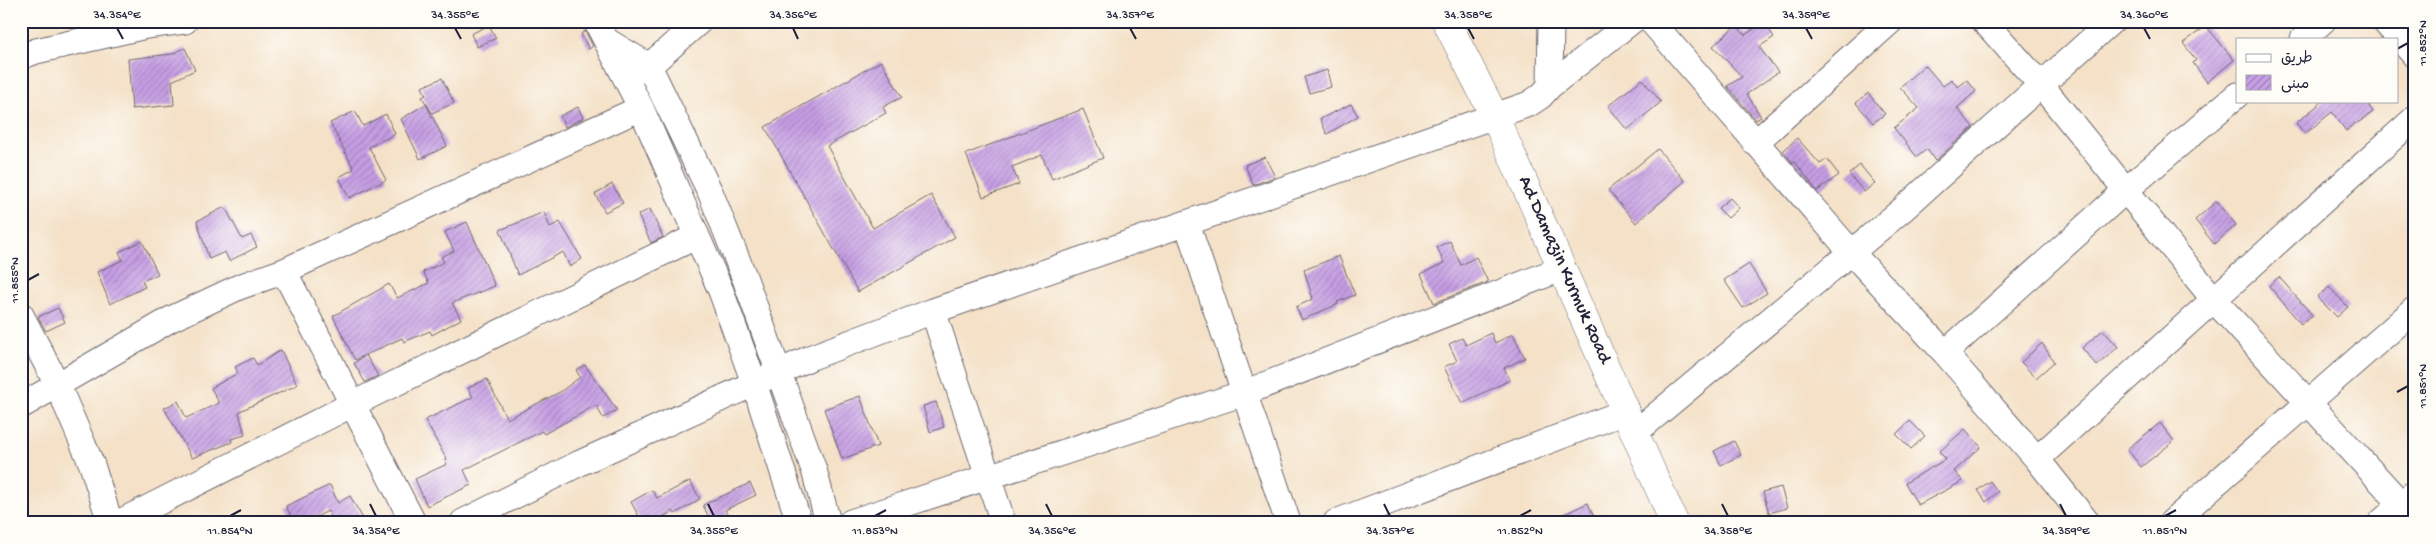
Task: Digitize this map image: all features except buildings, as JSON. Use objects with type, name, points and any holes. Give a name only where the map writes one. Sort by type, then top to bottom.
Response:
[{"type":"highway","name":"Ad Damazin Kurmuk Road","points":[[1446,21],[1495,117],[1632,422],[1674,522]]},
{"type":"street","points":[[21,57],[36,51],[146,26],[185,21]]},
{"type":"street","points":[[626,77],[649,66],[700,21]]},
{"type":"street","points":[[1550,86],[1551,21]]},
{"type":"street","points":[[464,522],[580,463],[812,357],[933,311],[1528,104],[1541,96],[1550,86],[1632,21]]},
{"type":"street","points":[[1651,21],[1851,252],[1945,353],[2037,459],[2087,522]]},
{"type":"street","points":[[1755,143],[1891,21]]},
{"type":"street","points":[[1984,21],[2042,86],[2215,300],[2309,404],[2410,505],[2380,522]]},
{"type":"street","points":[[1336,522],[1632,422],[1851,252],[2042,86],[2112,21]]},
{"type":"street","points":[[2304,38],[2323,21]]},
{"type":"street","points":[[2384,21],[2415,56]]},
{"type":"street","points":[[602,32],[649,66],[711,194],[745,279],[814,470],[828,522]]},
{"type":"street","points":[[602,32],[641,108],[721,290],[754,383],[798,522]]},
{"type":"street","points":[[1945,353],[2126,190],[2236,96]]},
{"type":"street","points":[[21,406],[171,320],[240,287],[284,271],[641,108]]},
{"type":"street","points":[[2037,459],[2415,118]]},
{"type":"street","points":[[1187,224],[1288,522]]},
{"type":"street","points":[[120,522],[353,404],[697,236]]},
{"type":"street","points":[[851,522],[1244,394],[1563,268]]},
{"type":"street","points":[[284,271],[413,522]]},
{"type":"street","points":[[2172,522],[2309,404],[2415,309]]},
{"type":"street","points":[[933,311],[1003,522]]},
{"type":"street","points":[[21,316],[58,386],[92,466],[110,522]]}]
